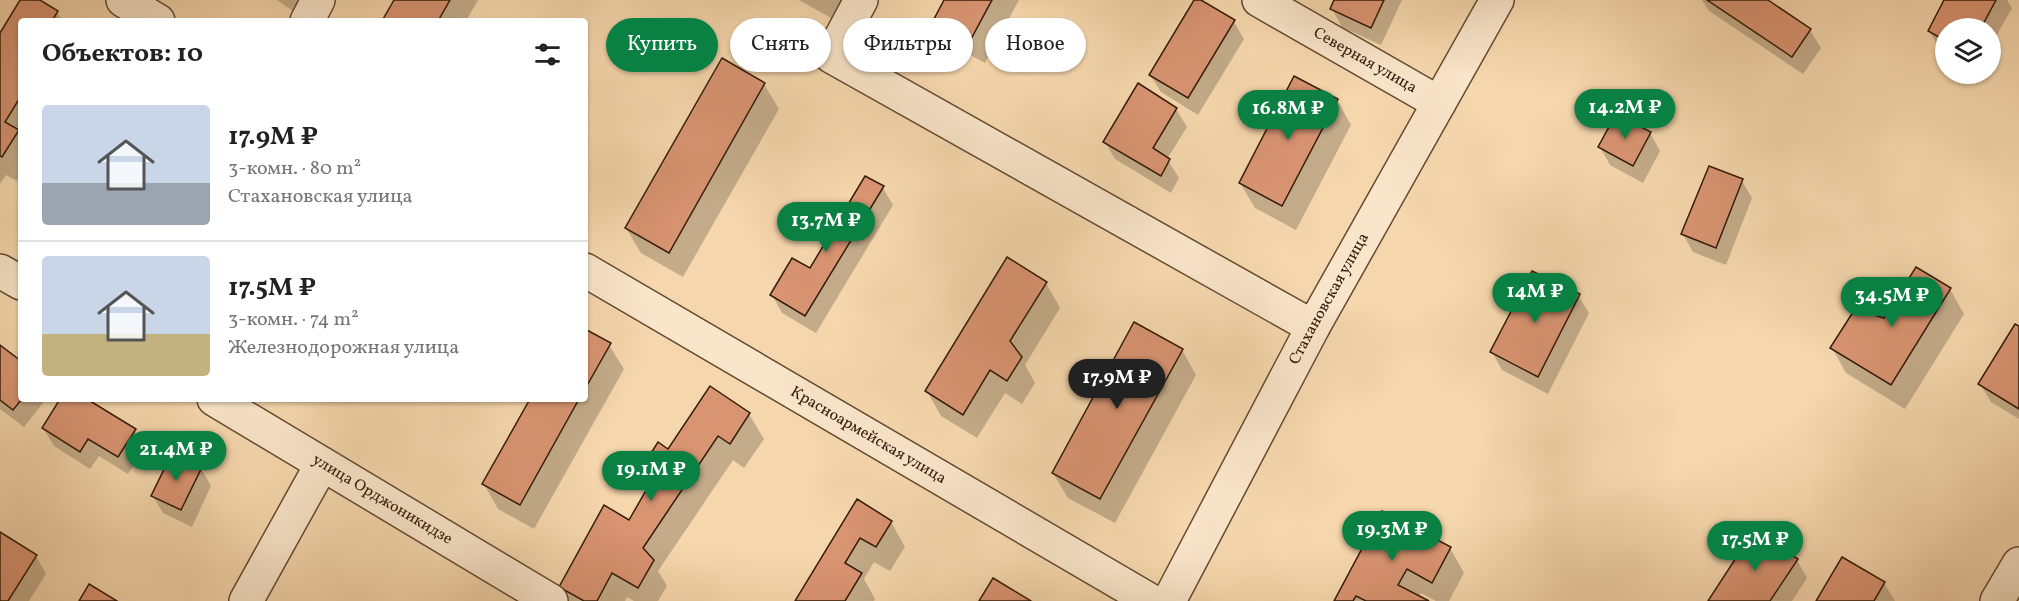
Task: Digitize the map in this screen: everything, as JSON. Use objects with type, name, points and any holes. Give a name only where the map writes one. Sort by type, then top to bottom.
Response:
[{"type":"street","points":[[123,0],[154,18]]},
{"type":"street","points":[[309,18],[318,0]]},
{"type":"street","points":[[861,0],[831,56],[1313,327]]},
{"type":"street","name":"Северная улица","points":[[1259,0],[1439,103]]},
{"type":"street","name":"Стахановская улица","points":[[1169,601],[1313,327],[1497,0]]},
{"type":"street","points":[[0,271],[18,281]]},
{"type":"street","name":"Красноармейская улица","points":[[588,272],[1151,601]]},
{"type":"street","name":"улица Орджоникидзе","points":[[219,402],[551,601]]},
{"type":"street","points":[[246,601],[322,464]]},
{"type":"street","points":[[1997,601],[2019,564]]},
{"type":"building","points":[[20,0],[40,0],[58,11],[54,18],[18,18],[18,101],[5,122],[18,132],[2,157],[0,156],[0,33]]},
{"type":"building","points":[[394,0],[450,0],[440,18],[384,18]]},
{"type":"building","points":[[944,0],[992,0],[973,35],[973,18],[935,18]]},
{"type":"building","points":[[1194,0],[1201,0],[1235,20],[1188,98],[1149,75]]},
{"type":"building","points":[[1334,0],[1384,0],[1371,28],[1330,9]]},
{"type":"building","points":[[1707,0],[1768,0],[1811,29],[1792,57]]},
{"type":"building","points":[[1944,0],[1996,0],[1986,18],[1935,18],[1935,35],[1928,31]]},
{"type":"building","points":[[722,58],[730,63],[730,72],[746,72],[765,83],[669,253],[625,228],[714,72],[718,72],[718,65]]},
{"type":"building","points":[[1294,76],[1338,99],[1282,206],[1239,183]]},
{"type":"building","points":[[1138,83],[1177,108],[1153,148],[1170,159],[1161,176],[1103,142]]},
{"type":"building","points":[[1616,114],[1651,132],[1633,166],[1598,147]]},
{"type":"building","points":[[1709,166],[1743,179],[1716,248],[1681,234]]},
{"type":"building","points":[[865,176],[884,186],[805,316],[770,295],[792,258],[810,268]]},
{"type":"building","points":[[1007,257],[1047,282],[1010,341],[1022,357],[1007,381],[990,370],[963,415],[925,391]]},
{"type":"building","points":[[1916,267],[1951,288],[1891,385],[1830,348],[1855,309],[1884,318]]},
{"type":"building","points":[[1532,271],[1580,294],[1538,377],[1490,352]]},
{"type":"building","points":[[1134,322],[1183,349],[1100,499],[1052,473]]},
{"type":"building","points":[[2015,324],[2019,326],[2019,409],[1978,384]]},
{"type":"building","points":[[588,331],[611,343],[588,384]]},
{"type":"building","points":[[0,345],[18,359],[20,402],[13,410],[0,400]]},
{"type":"building","points":[[710,386],[750,413],[730,444],[718,436],[643,548],[654,560],[638,588],[612,573],[597,601],[584,601],[559,587],[604,505],[629,520],[656,473],[646,461],[658,442],[668,449]]},
{"type":"building","points":[[58,402],[92,402],[136,429],[118,457],[88,439],[80,452],[42,428]]},
{"type":"building","points":[[528,402],[577,402],[520,505],[482,484]]},
{"type":"building","points":[[172,453],[202,467],[181,510],[151,496]]},
{"type":"building","points":[[857,499],[892,521],[876,547],[860,538],[845,563],[862,573],[845,601],[795,601]]},
{"type":"building","points":[[1382,511],[1451,547],[1432,583],[1407,569],[1398,585],[1429,601],[1366,601],[1356,596],[1353,601],[1334,601]]},
{"type":"building","points":[[1754,530],[1798,559],[1770,601],[1708,601]]},
{"type":"building","points":[[0,532],[37,555],[8,601],[0,601]]},
{"type":"building","points":[[1842,557],[1885,582],[1874,601],[1816,601]]},
{"type":"building","points":[[993,578],[1031,601],[979,601]]},
{"type":"building","points":[[89,584],[117,601],[79,601]]}]
